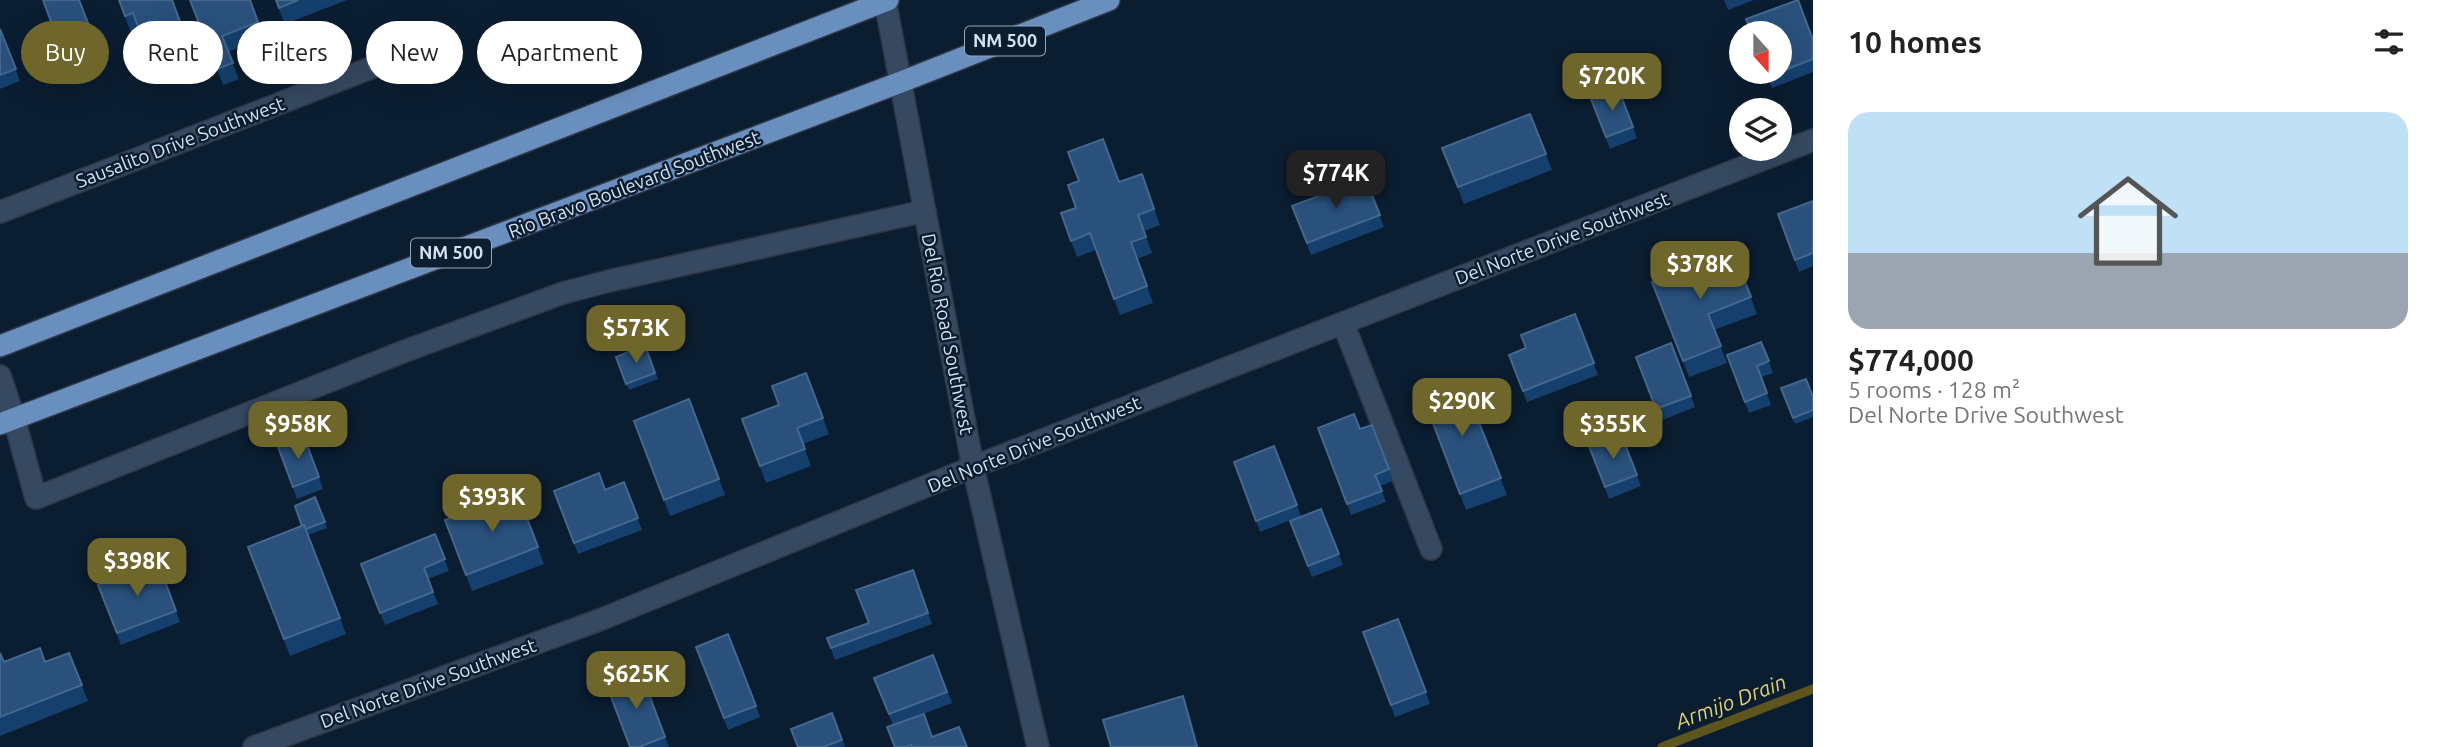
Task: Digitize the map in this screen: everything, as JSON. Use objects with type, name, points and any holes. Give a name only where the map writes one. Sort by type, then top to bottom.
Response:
[{"type":"main road","points":[[0,345],[886,0]]},
{"type":"main road","name":"Rio Bravo Boulevard Southwest","points":[[8,421],[901,82],[1109,0]]},
{"type":"street","name":"Del Rio Road Southwest","points":[[886,0],[973,467],[1038,747]]},
{"type":"street","name":"Sausalito Drive Southwest","points":[[0,212],[366,70]]},
{"type":"street","name":"Del Norte Drive Southwest","points":[[254,747],[602,620],[973,467],[1813,140]]},
{"type":"street","points":[[0,376],[8,421],[20,444],[36,498],[405,351],[563,293],[925,211]]},
{"type":"street","points":[[1343,323],[1431,550]]},
{"type":"building","points":[[43,0],[79,0],[87,21],[51,21]]},
{"type":"building","points":[[119,0],[172,0],[180,21],[136,21],[133,13],[125,16]]},
{"type":"building","points":[[190,0],[250,0],[258,21],[237,21],[237,30],[223,36],[223,21],[198,21]]},
{"type":"building","points":[[276,0],[298,0],[279,8]]},
{"type":"building","points":[[1798,0],[1813,40],[1813,59],[1792,67],[1792,21],[1746,19]]},
{"type":"building","points":[[0,29],[16,69],[0,75]]},
{"type":"building","points":[[223,38],[233,63],[223,67]]},
{"type":"building","points":[[1618,88],[1633,127],[1606,137],[1591,99]]},
{"type":"building","points":[[1530,114],[1546,154],[1458,187],[1442,148]]},
{"type":"building","points":[[1103,139],[1119,182],[1142,174],[1154,209],[1138,215],[1146,237],[1131,242],[1147,286],[1114,299],[1090,233],[1071,241],[1061,213],[1076,208],[1068,185],[1079,181],[1068,152]]},
{"type":"building","points":[[1365,178],[1380,215],[1307,243],[1292,206]]},
{"type":"building","points":[[1813,201],[1813,253],[1795,260],[1778,214]]},
{"type":"building","points":[[1733,251],[1751,297],[1708,314],[1721,346],[1683,361],[1652,282]]},
{"type":"building","points":[[1575,314],[1594,363],[1523,391],[1509,355],[1526,348],[1521,335]]},
{"type":"building","points":[[1761,342],[1769,361],[1757,366],[1767,393],[1745,402],[1727,355]]},
{"type":"building","points":[[1671,343],[1691,396],[1656,409],[1636,357]]},
{"type":"building","points":[[645,345],[655,373],[626,384],[616,357]]},
{"type":"building","points":[[806,373],[823,418],[797,428],[805,449],[760,466],[742,419],[779,405],[772,386]]},
{"type":"building","points":[[1806,379],[1813,397],[1813,410],[1793,418],[1781,388]]},
{"type":"building","points":[[1463,382],[1501,478],[1460,494],[1423,397]]},
{"type":"building","points":[[689,399],[719,479],[664,500],[634,421]]},
{"type":"building","points":[[1354,414],[1360,429],[1372,425],[1389,469],[1375,475],[1382,491],[1347,504],[1318,428]]},
{"type":"building","points":[[303,434],[319,477],[293,487],[277,444]]},
{"type":"building","points":[[1621,434],[1637,475],[1605,487],[1589,446]]},
{"type":"building","points":[[1274,446],[1297,505],[1256,521],[1234,462]]},
{"type":"building","points":[[599,473],[605,490],[624,482],[638,518],[574,543],[554,491]]},
{"type":"building","points":[[517,492],[538,547],[466,575],[445,520]]},
{"type":"building","points":[[315,497],[325,522],[306,529],[302,526],[295,506]]},
{"type":"building","points":[[1321,509],[1339,554],[1308,566],[1290,521]]},
{"type":"building","points":[[304,525],[340,618],[284,639],[248,547]]},
{"type":"building","points":[[435,534],[445,559],[424,568],[433,592],[380,613],[361,564]]},
{"type":"building","points":[[158,562],[176,611],[117,633],[98,585]]},
{"type":"building","points":[[913,570],[928,613],[831,648],[827,638],[869,623],[856,590]]},
{"type":"building","points":[[1398,619],[1426,692],[1391,705],[1363,632]]},
{"type":"building","points":[[728,634],[756,706],[724,718],[696,647]]},
{"type":"building","points":[[40,648],[45,662],[69,653],[82,685],[0,717],[0,653],[4,662]]},
{"type":"building","points":[[933,655],[947,692],[889,714],[874,678]]},
{"type":"building","points":[[641,673],[665,737],[639,747],[630,747],[607,686]]},
{"type":"building","points":[[1183,696],[1197,747],[1111,747],[1103,720]]},
{"type":"building","points":[[832,713],[842,740],[823,747],[798,747],[791,729]]},
{"type":"building","points":[[924,714],[932,737],[959,727],[967,747],[895,747],[887,727]]},
{"type":"waterway","name":"Armijo Drain","points":[[1662,747],[1813,689]]}]
